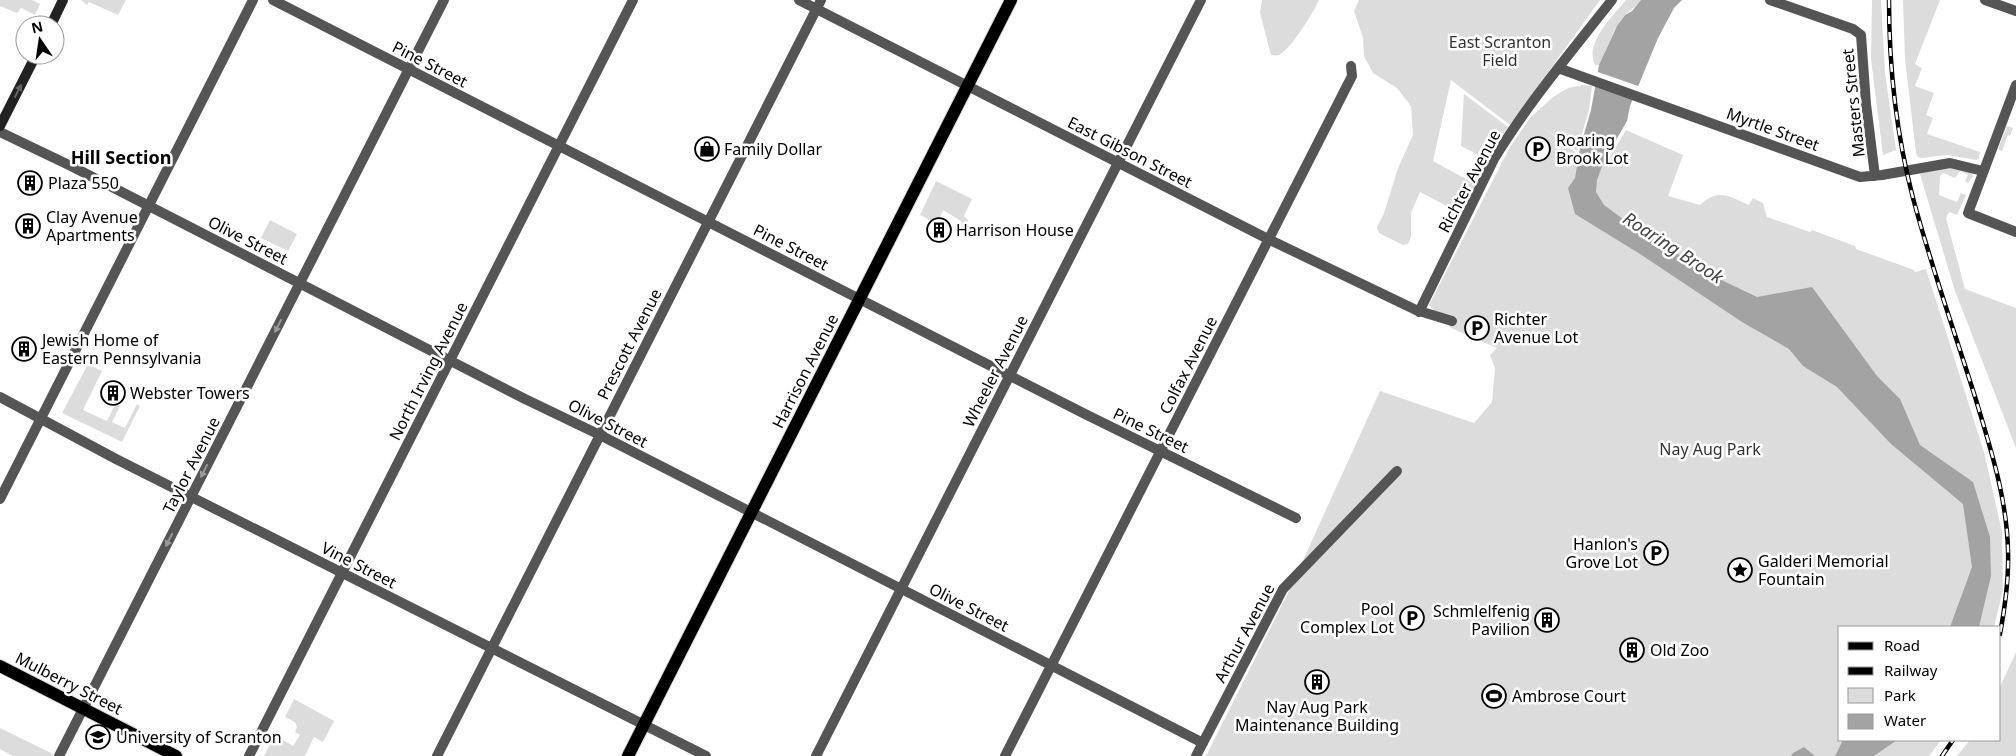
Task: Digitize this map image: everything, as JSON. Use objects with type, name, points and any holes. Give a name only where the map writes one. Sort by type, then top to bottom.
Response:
[{"type":"main road","points":[[56,15],[64,0]]},
{"type":"main road","name":"Harrison Avenue","points":[[628,756],[1011,0]]},
{"type":"main road","points":[[0,126],[31,65]]},
{"type":"main road","name":"Mulberry Street","points":[[0,666],[176,756]]},
{"type":"street","points":[[0,499],[253,0]]},
{"type":"street","name":"Pine Street","points":[[273,0],[1161,452],[1296,518]]},
{"type":"street","name":"Taylor Avenue","points":[[59,756],[444,0]]},
{"type":"street","name":"North Irving Avenue","points":[[249,756],[633,0]]},
{"type":"street","name":"East Gibson Street","points":[[799,0],[819,4],[968,85],[1268,239],[1419,312],[1452,321]]},
{"type":"street","name":"Wheeler Avenue","points":[[816,756],[1201,0]]},
{"type":"street","name":"Richter Avenue","points":[[1419,312],[1494,159],[1558,68],[1612,0]]},
{"type":"street","name":"Masters Street","points":[[1770,0],[1853,29],[1861,35],[1866,104],[1875,176]]},
{"type":"street","points":[[1985,0],[2016,11]]},
{"type":"street","name":"Prescott Avenue","points":[[437,756],[819,4]]},
{"type":"street","name":"Colfax Avenue","points":[[1005,756],[1352,76],[1351,66]]},
{"type":"street","name":"Myrtle Street","points":[[1558,68],[1860,177],[1950,163],[1983,171]]},
{"type":"street","points":[[2016,85],[1968,213],[2016,232]]},
{"type":"street","name":"Olive Street","points":[[0,132],[525,399],[752,512],[1203,743]]},
{"type":"street","name":"Vine Street","points":[[0,397],[491,649],[706,756]]},
{"type":"street","name":"Arthur Avenue","points":[[1196,756],[1283,589],[1397,471]]},
{"type":"green space","points":[[0,0],[32,0],[40,4],[35,15],[21,8],[17,13],[0,6]]},
{"type":"green space","points":[[81,0],[126,0],[118,15],[89,2],[87,5]]},
{"type":"green space","points":[[1262,0],[1319,0],[1296,38],[1278,55],[1271,55],[1260,13]]},
{"type":"green space","name":"East Scranton Field","points":[[1359,0],[1600,0],[1510,125],[1451,80],[1433,161],[1477,185],[1462,214],[1420,192],[1411,213],[1411,237],[1408,244],[1403,245],[1379,233],[1377,227],[1384,213],[1398,168],[1413,135],[1411,106],[1397,88],[1373,73],[1364,56],[1363,38],[1354,11]]},
{"type":"green space","points":[[1626,0],[1641,0],[1620,21],[1601,64],[1595,65],[1593,48],[1597,39]]},
{"type":"green space","points":[[1872,0],[1881,0],[1885,73],[1896,150],[1883,155],[1871,59]]},
{"type":"green space","points":[[1903,0],[1940,0],[1915,64],[1922,68],[1915,86],[1934,93],[1926,115],[1933,118],[1927,134],[1980,152],[1977,160],[1947,155],[1922,158],[1918,157],[1916,153],[1905,59]]},
{"type":"green space","name":"Nay Aug Park","points":[[1583,85],[1592,86],[1589,110],[1577,151],[1543,128],[1577,153],[1607,162],[1626,130],[1683,155],[1668,196],[1700,205],[1718,195],[1723,195],[1749,205],[1753,198],[1763,203],[1767,217],[1810,232],[1812,230],[1915,272],[1926,269],[1984,452],[2002,532],[2003,590],[1994,626],[1838,626],[1838,741],[1940,741],[1929,756],[1206,756],[1289,591],[1380,391],[1474,423],[1492,402],[1495,368],[1490,355],[1497,348],[1451,328],[1429,305],[1510,147],[1530,118],[1553,97],[1568,88]]},
{"type":"green space","points":[[1464,94],[1508,127],[1486,159],[1461,146]]},
{"type":"green space","points":[[2007,126],[2013,128],[2002,151],[1998,149]]},
{"type":"green space","points":[[1951,168],[1971,172],[1973,176],[1968,183],[1965,181],[1968,175],[1960,171],[1955,178],[1943,173],[1940,176],[1939,195],[1957,202],[1961,193],[1966,195],[1957,215],[1949,212],[1946,218],[1965,289],[2016,308],[2016,448],[1955,291],[1920,174]]},
{"type":"green space","points":[[936,181],[972,199],[964,216],[968,220],[964,229],[959,227],[961,221],[943,210],[939,220],[935,218],[933,222],[920,215]]},
{"type":"green space","points":[[270,220],[297,234],[288,251],[261,238]]},
{"type":"green space","points":[[88,364],[102,371],[83,410],[107,421],[116,403],[120,406],[112,422],[125,428],[137,404],[140,406],[122,442],[62,413]]},
{"type":"green space","points":[[2016,652],[2016,756],[1957,756],[1969,741],[2001,741],[2001,685]]},
{"type":"green space","points":[[294,699],[334,721],[323,742],[314,737],[305,756],[264,756],[275,735],[293,746],[300,735],[295,732],[297,727],[295,722],[285,717]]},
{"type":"green space","points":[[0,728],[53,754],[52,756],[13,756],[0,749]]},
{"type":"water","points":[[1641,0],[1682,0],[1674,8],[1658,38],[1630,106],[1627,121],[1604,161],[1597,180],[1596,192],[1604,205],[1627,222],[1713,276],[1757,297],[1812,287],[1877,376],[1900,399],[1920,445],[1973,482],[1990,537],[1991,576],[1979,626],[1950,626],[1972,567],[1963,504],[1891,444],[1837,387],[1803,366],[1789,349],[1742,322],[1640,254],[1575,214],[1568,188],[1575,178],[1580,148],[1591,110],[1599,65],[1617,26],[1625,15],[1632,11]]},
{"type":"water","points":[[1842,741],[1896,741],[1874,756],[1835,756]]},
{"type":"water","points":[[1804,747],[1815,756],[1791,756],[1793,753]]},
{"type":"pier","points":[[1598,72],[1641,87],[1635,100],[1592,85]]},
{"type":"railway","points":[[1889,0],[1892,75],[1907,174],[1927,249],[1987,437],[2005,512],[2008,561],[2001,629]]},
{"type":"railway","points":[[1942,756],[1952,741]]},
{"type":"place","name":"Family Dollar","points":[[707,149]]},
{"type":"place","name":"Roaring Brook Lot","points":[[1538,149]]},
{"type":"place","name":"Plaza 550","points":[[30,183]]},
{"type":"place","name":"Clay Avenue Apartments","points":[[28,226]]},
{"type":"place","name":"Harrison House","points":[[939,230]]},
{"type":"place","name":"Richter Avenue Lot","points":[[1477,328]]},
{"type":"place","name":"Jewish Home of Eastern Pennsylvania","points":[[24,349]]},
{"type":"place","name":"Webster Towers","points":[[113,393]]},
{"type":"place","name":"Hanlon's Grove Lot","points":[[1656,553]]},
{"type":"place","name":"Galderi Memorial Fountain","points":[[1740,570]]},
{"type":"place","name":"Pool Complex Lot","points":[[1412,618]]},
{"type":"place","name":"Schmlelfenig Pavilion","points":[[1547,620]]},
{"type":"place","name":"Old Zoo","points":[[1632,650]]},
{"type":"place","name":"Nay Aug Park Maintenance Building","points":[[1317,682]]},
{"type":"place","name":"Ambrose Court","points":[[1494,696]]},
{"type":"place","name":"University of Scranton","points":[[98,737]]},
{"type":"district","name":"Hill Section","points":[[121,158]]},
{"type":"water label","name":"Roaring Brook","points":[[1673,248]]}]
